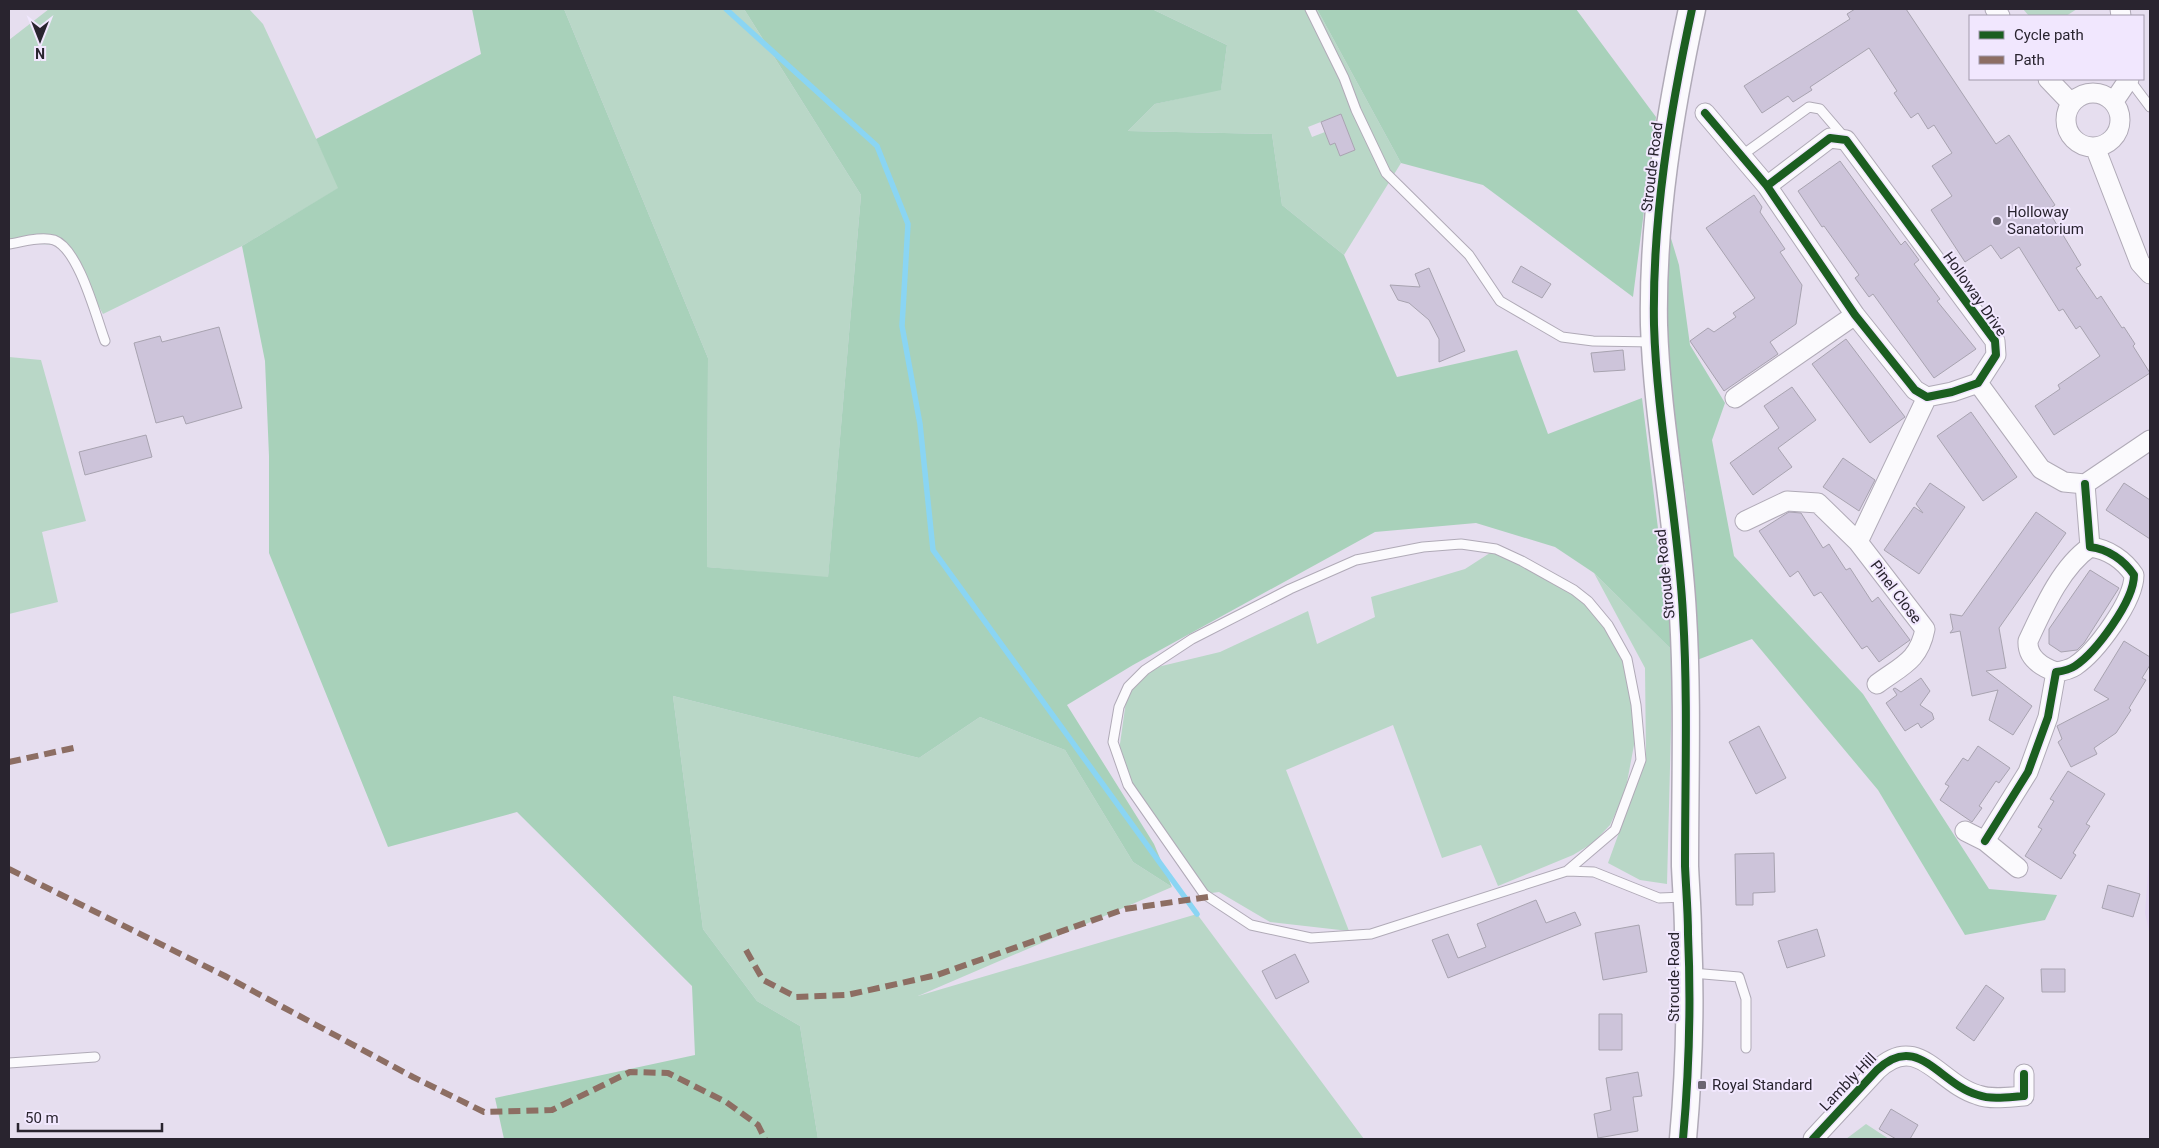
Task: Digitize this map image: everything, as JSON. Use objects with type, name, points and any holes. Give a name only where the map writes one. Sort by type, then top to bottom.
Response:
[{"type":"street","name":"Stroude Road","points":[[1683,1139],[1686,1105],[1688,972],[1686,686],[1683,612],[1655,342],[1654,289],[1661,198],[1679,72],[1692,9]]},
{"type":"street","points":[[2049,80],[2071,103]]},
{"type":"street","points":[[2114,101],[2128,80]]},
{"type":"street","points":[[2092,92],[2108,96],[2114,101],[2120,117],[2116,134],[2104,145],[2095,147],[2086,146],[2071,137],[2066,120],[2071,103],[2077,98],[2092,92]]},
{"type":"street","points":[[1705,113],[1767,186],[1855,315],[1903,378],[1915,390],[1927,397],[1952,392],[1978,383],[2041,469],[2064,482],[2085,484],[2150,440]]},
{"type":"street","points":[[1767,186],[1830,138],[1846,140]]},
{"type":"street","name":"Holloway Drive","points":[[1846,140],[1995,341],[1996,355],[1978,383]]},
{"type":"street","points":[[2095,147],[2140,262],[2150,274]]},
{"type":"street","points":[[1735,398],[1855,315]]},
{"type":"street","points":[[1858,542],[1927,397]]},
{"type":"street","points":[[2085,484],[2090,547]]},
{"type":"street","name":"Pinel Close","points":[[1745,522],[1787,501],[1818,503],[1858,542],[1925,629],[1922,644],[1916,655],[1878,684]]},
{"type":"street","points":[[2090,547],[2100,548],[2118,558],[2134,575],[2134,583],[2120,614],[2096,645],[2076,666],[2056,672],[2045,668],[2035,661],[2028,646],[2028,641],[2062,579],[2078,556],[2090,547]]},
{"type":"street","points":[[1985,841],[2028,772],[2048,717],[2056,672]]},
{"type":"street","points":[[1965,831],[1985,841],[2018,868]]},
{"type":"street","name":"Lambly Hill","points":[[1813,1139],[1886,1061],[1899,1055],[1912,1055],[1923,1060],[1963,1089],[1978,1096],[1993,1098],[2024,1096],[2024,1074]]},
{"type":"lane","points":[[1310,9],[1337,62],[1356,110],[1386,173],[1468,255],[1500,301],[1562,337],[1593,341],[1655,342]]},
{"type":"lane","points":[[2130,80],[2150,108]]},
{"type":"lane","points":[[1741,156],[1808,107],[1820,109],[1846,140]]},
{"type":"lane","points":[[9,244],[52,239],[64,245],[75,261],[105,341]]},
{"type":"lane","points":[[1567,870],[1615,830],[1641,760],[1636,705],[1628,659],[1608,625],[1588,601],[1556,580],[1496,550],[1461,544],[1423,547],[1356,560],[1290,589],[1192,639],[1145,670],[1128,687],[1119,707],[1113,742],[1128,785],[1204,894],[1251,925],[1311,938],[1371,934],[1567,870],[1594,872],[1659,898],[1686,897]]},
{"type":"lane","points":[[1688,972],[1739,977],[1746,1000],[1746,1048]]},
{"type":"lane","points":[[9,1063],[95,1058]]},
{"type":"shaded area","points":[[2150,846],[2150,936],[2145,913]]},
{"type":"green space","points":[[49,9],[249,9],[263,24],[339,188],[242,246],[103,314],[64,245],[9,243],[9,40]]},
{"type":"green space","points":[[472,9],[564,9],[708,358],[707,567],[828,577],[861,195],[744,9],[1152,9],[1227,45],[1221,90],[1155,104],[1128,131],[1272,134],[1282,205],[1344,255],[1397,377],[1517,350],[1548,434],[1642,398],[1673,651],[1594,573],[1555,547],[1476,523],[1375,532],[1133,665],[1067,705],[1154,844],[1172,887],[1133,862],[1065,750],[980,717],[919,758],[673,696],[703,929],[757,1001],[800,1026],[818,1139],[504,1139],[495,1098],[695,1055],[692,986],[517,812],[388,847],[269,553],[269,456],[265,361],[242,246],[338,188],[316,139],[481,54]]},
{"type":"green space","points":[[564,9],[744,9],[861,195],[828,578],[707,567],[708,358]]},
{"type":"green space","points":[[1152,9],[1317,9],[1401,163],[1344,255],[1282,205],[1272,134],[1128,131],[1155,104],[1221,89],[1227,45]],"holes":[[[1341,114],[1355,150],[1340,156],[1335,143],[1330,145],[1325,132],[1312,137],[1308,127]]]},
{"type":"green space","points":[[1317,9],[1576,9],[1656,117],[1633,297],[1483,185],[1401,163]]},
{"type":"green space","points":[[2023,9],[2077,9],[2068,15],[2028,15]]},
{"type":"green space","points":[[1667,225],[1679,265],[1690,345],[1725,403],[1712,440],[1734,556],[1863,694],[1989,889],[2057,895],[2045,920],[1965,935],[1878,790],[1752,639],[1697,660],[1695,591],[1686,497],[1663,338]]},
{"type":"green space","points":[[9,357],[41,360],[86,521],[42,532],[58,602],[9,614]]},
{"type":"green space","points":[[1496,549],[1571,592],[1585,603],[1616,638],[1623,660],[1637,729],[1625,793],[1610,825],[1593,843],[1573,855],[1498,886],[1481,845],[1442,858],[1393,725],[1286,770],[1349,931],[1270,922],[1219,892],[1204,894],[1128,785],[1118,758],[1128,687],[1145,670],[1220,652],[1308,611],[1317,644],[1375,617],[1371,597],[1465,569]]},
{"type":"green space","points":[[1594,573],[1673,651],[1667,884],[1640,880],[1608,863],[1646,758],[1645,668]]},
{"type":"green space","points":[[673,696],[919,758],[980,717],[1065,750],[1133,862],[1172,887],[918,996],[1197,914],[1364,1139],[818,1139],[800,1026],[757,1001],[703,929]]},
{"type":"green space","points":[[1866,1124],[1889,1139],[1846,1139]]},
{"type":"building","name":"Holloway Sanatorium","points":[[1855,9],[1906,9],[1996,144],[2009,135],[2055,205],[2048,210],[2081,265],[2076,268],[2097,299],[2101,296],[2122,328],[2124,327],[2135,344],[2133,346],[2150,373],[2054,435],[2035,406],[2060,389],[2058,385],[2100,356],[2080,326],[2076,329],[2063,309],[2059,311],[2019,247],[2001,259],[1991,245],[1965,262],[1931,210],[1952,196],[1932,166],[1952,153],[1934,125],[1928,129],[1918,113],[1911,118],[1894,93],[1897,91],[1869,48],[1810,87],[1812,90],[1793,102],[1788,96],[1762,113],[1744,86],[1850,19],[1847,14]]},
{"type":"building","points":[[1341,114],[1355,150],[1340,156],[1335,143],[1330,145],[1321,122]]},
{"type":"building","points":[[1840,161],[1901,245],[1905,241],[1919,260],[1914,264],[1940,299],[1937,301],[1976,349],[1934,378],[1873,294],[1869,297],[1855,278],[1859,275],[1824,226],[1822,227],[1798,191]]},
{"type":"building","points":[[1754,195],[1762,207],[1760,212],[1785,249],[1780,252],[1802,285],[1796,324],[1770,342],[1778,354],[1724,391],[1690,341],[1708,328],[1714,332],[1736,317],[1733,313],[1755,298],[1706,228]]},
{"type":"building","points":[[1521,266],[1551,284],[1542,298],[1512,282]]},
{"type":"building","points":[[1429,268],[1465,351],[1439,362],[1439,339],[1429,320],[1409,303],[1398,300],[1390,285],[1420,287],[1415,274]]},
{"type":"building","points":[[219,327],[242,408],[186,424],[183,416],[156,423],[134,343],[160,336],[162,342]]},
{"type":"building","points":[[1846,339],[1905,417],[1870,443],[1812,364]]},
{"type":"building","points":[[1623,350],[1625,370],[1594,372],[1591,353]]},
{"type":"building","points":[[1792,387],[1816,420],[1778,448],[1792,467],[1753,495],[1730,463],[1779,428],[1764,406]]},
{"type":"building","points":[[1971,412],[2017,477],[1983,501],[1937,436]]},
{"type":"building","points":[[146,435],[152,457],[85,475],[79,452]]},
{"type":"building","points":[[1843,458],[1875,480],[1859,511],[1823,487]]},
{"type":"building","points":[[1930,483],[1965,507],[1919,574],[1884,550],[1914,507],[1923,513],[1916,504]]},
{"type":"building","points":[[2124,483],[2150,500],[2150,539],[2106,510]]},
{"type":"building","points":[[1789,512],[1801,513],[1823,548],[1829,544],[1846,570],[1850,568],[1872,602],[1878,597],[1910,640],[1879,662],[1867,646],[1862,649],[1821,592],[1814,596],[1798,571],[1790,577],[1759,531]]},
{"type":"building","points":[[2036,512],[2066,533],[1999,628],[2006,668],[1986,671],[2032,706],[2013,735],[1989,720],[1998,690],[1972,696],[1960,631],[1950,633],[1953,629],[1950,614],[1962,616]]},
{"type":"building","points":[[2090,570],[2119,588],[2084,643],[2077,650],[2061,652],[2049,644],[2049,629]]},
{"type":"building","points":[[2124,641],[2150,657],[2150,665],[2142,678],[2146,680],[2129,708],[2131,710],[2116,733],[2094,748],[2097,754],[2071,767],[2058,742],[2062,739],[2057,726],[2109,699],[2094,690]]},
{"type":"building","points":[[1921,678],[1930,691],[1920,705],[1932,713],[1934,719],[1921,728],[1918,723],[1905,731],[1886,703],[1897,695],[1893,689],[1895,688],[1901,692]]},
{"type":"building","points":[[1759,726],[1786,778],[1756,794],[1729,742]]},
{"type":"building","points":[[1978,746],[2010,768],[1999,783],[1996,781],[1979,806],[1982,808],[1972,822],[1940,800],[1949,786],[1945,784],[1963,758],[1968,761]]},
{"type":"building","points":[[2068,771],[2105,794],[2086,824],[2090,826],[2073,853],[2076,855],[2061,879],[2025,856],[2042,829],[2038,827],[2054,801],[2050,799]]},
{"type":"building","points":[[1774,853],[1775,892],[1753,893],[1753,905],[1736,905],[1735,854]]},
{"type":"building","points":[[2108,885],[2140,894],[2133,917],[2102,908]]},
{"type":"building","points":[[1536,900],[1546,923],[1575,912],[1581,925],[1448,978],[1432,940],[1448,934],[1458,958],[1486,947],[1477,924]]},
{"type":"building","points":[[1639,925],[1647,972],[1603,980],[1595,933]]},
{"type":"building","points":[[1817,929],[1825,956],[1787,968],[1778,941]]},
{"type":"building","points":[[1295,954],[1309,982],[1276,999],[1262,971]]},
{"type":"building","points":[[2041,969],[2065,969],[2065,992],[2042,992]]},
{"type":"building","points":[[1986,985],[2004,998],[1974,1041],[1956,1028]]},
{"type":"building","points":[[1599,1014],[1622,1014],[1622,1050],[1599,1050]]},
{"type":"building","points":[[1638,1072],[1642,1096],[1633,1097],[1638,1131],[1598,1138],[1594,1114],[1611,1110],[1606,1078]]},
{"type":"building","points":[[1891,1109],[1918,1125],[1910,1139],[1896,1139],[1879,1129]]},
{"type":"waterway","points":[[726,9],[877,146],[908,224],[902,326],[920,424],[933,550],[1197,914]]},
{"type":"marked path","points":[[9,762],[78,747]]},
{"type":"marked path","points":[[9,869],[225,976],[413,1077],[484,1112],[552,1110],[630,1072],[668,1073],[726,1102],[758,1125],[765,1139]]},
{"type":"marked path","points":[[746,950],[763,980],[796,997],[847,995],[937,975],[1125,909],[1208,897]]},
{"type":"cycle path","points":[[1683,1139],[1687,1089],[1689,1011],[1688,917],[1685,866],[1685,646],[1677,542],[1659,398],[1654,325],[1654,285],[1659,206],[1664,166],[1676,87],[1692,9]]},
{"type":"cycle path","points":[[1705,113],[1767,186],[1855,315],[1915,390],[1927,397],[1952,392],[1978,383],[1996,355],[1995,341],[1846,140],[1830,138],[1767,186]]},
{"type":"cycle path","points":[[1985,841],[2028,772],[2048,717],[2056,672],[2073,667],[2093,650],[2121,612],[2132,586],[2134,575],[2125,565],[2115,556],[2103,550],[2090,547],[2085,484]]},
{"type":"cycle path","points":[[1813,1139],[1877,1070],[1892,1059],[1905,1056],[1917,1058],[1964,1089],[1989,1097],[2024,1096],[2024,1074]]},
{"type":"place","name":"Holloway Sanatorium","points":[[1997,221]]},
{"type":"place","name":"Royal Standard","points":[[1702,1085]]}]
